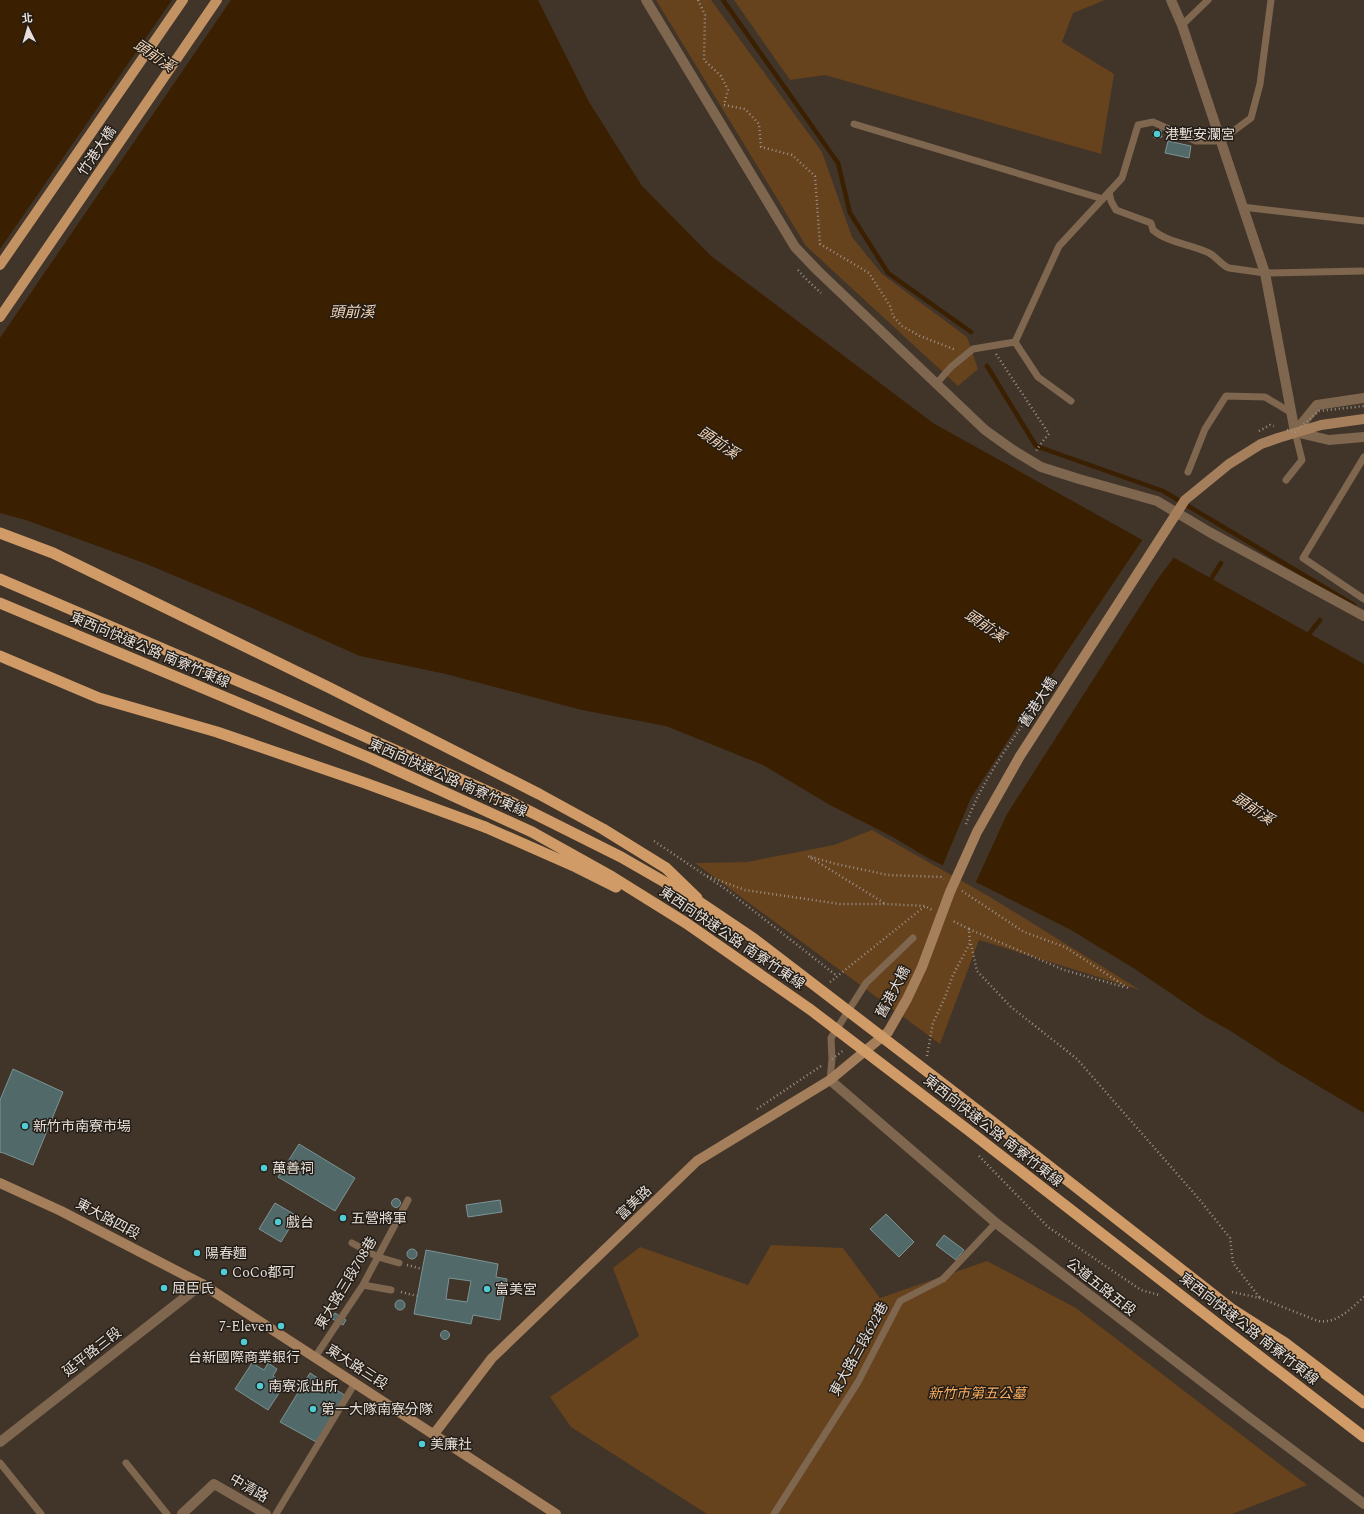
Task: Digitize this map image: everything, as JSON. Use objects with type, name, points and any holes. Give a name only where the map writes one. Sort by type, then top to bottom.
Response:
[{"type":"highway","points":[[0,533],[53,553],[330,688],[539,794],[603,829],[666,868],[701,903]]},
{"type":"highway","name":"東西向快速公路 南寮竹東線","points":[[0,579],[287,702],[505,799],[621,857],[701,903],[759,943],[989,1119],[1233,1310],[1285,1343],[1364,1403]]},
{"type":"highway","name":"東西向快速公路 南寮竹東線","points":[[0,603],[370,758],[532,832],[609,875],[686,923],[811,1010],[1364,1436]]},
{"type":"highway","points":[[0,656],[99,698],[217,732],[365,783],[485,827],[576,867],[686,923]]},
{"type":"main road","name":"竹港大橋","points":[[0,265],[183,0]]},
{"type":"main road","name":"竹港大橋","points":[[0,317],[217,0]]},
{"type":"main road","name":"舊港大橋","points":[[888,1032],[908,999],[922,967],[950,892],[981,825],[1020,756],[1185,500],[1229,464],[1261,444],[1321,425],[1364,419]]},
{"type":"main road","name":"富美路","points":[[434,1434],[492,1358],[698,1161],[830,1080],[888,1032]]},
{"type":"main road","name":"東大路四段","points":[[0,1183],[61,1211],[202,1284]]},
{"type":"main road","name":"東大路三段","points":[[202,1284],[556,1514]]},
{"type":"street","points":[[646,0],[795,248],[985,430],[1013,450],[1041,467],[1079,480],[1157,501],[1217,536],[1364,616]]},
{"type":"street","points":[[1172,0],[1182,25],[1265,273],[1295,432]]},
{"type":"street","points":[[1295,432],[1317,405],[1364,398]]},
{"type":"street","points":[[1295,432],[1329,440],[1364,437]]},
{"type":"street","name":"公道五路五段","points":[[830,1080],[996,1223],[1364,1504]]},
{"type":"street","name":"延平路三段","points":[[0,1442],[202,1284]]},
{"type":"street","name":"中清路","points":[[182,1514],[214,1484],[266,1514]]},
{"type":"lane","points":[[1182,25],[1208,0]]},
{"type":"lane","points":[[1015,342],[1059,246],[1122,178],[1138,125],[1153,122],[1196,141],[1220,141],[1251,118],[1260,84],[1271,0]]},
{"type":"lane","points":[[854,124],[1103,199]]},
{"type":"lane","points":[[1109,192],[1110,200],[1116,210],[1151,223],[1153,230],[1163,237],[1209,253],[1216,257],[1224,266],[1229,268],[1265,273],[1362,271]]},
{"type":"lane","points":[[1242,207],[1364,221]]},
{"type":"lane","points":[[936,384],[951,367],[973,349],[1015,342]]},
{"type":"lane","points":[[1015,342],[1038,377],[1071,401]]},
{"type":"lane","points":[[1188,472],[1205,429],[1226,396],[1265,397],[1292,413]]},
{"type":"lane","points":[[1286,480],[1302,460],[1295,432]]},
{"type":"lane","points":[[1364,457],[1303,558],[1364,599]]},
{"type":"lane","points":[[830,1080],[832,1059],[831,1038],[866,983],[913,938]]},
{"type":"lane","name":"東大路三段708巷","points":[[315,1357],[363,1285],[408,1200]]},
{"type":"lane","name":"東大路三段622巷","points":[[774,1514],[858,1382],[900,1302],[943,1279],[996,1223]]},
{"type":"lane","points":[[352,1243],[378,1257],[399,1263]]},
{"type":"lane","points":[[363,1285],[390,1290]]},
{"type":"lane","points":[[276,1514],[355,1383]]},
{"type":"lane","points":[[0,1463],[40,1514]]},
{"type":"lane","points":[[126,1463],[167,1514]]},
{"type":"path","points":[[698,0],[705,15],[704,60],[721,76],[728,90],[724,105]]},
{"type":"path","points":[[712,111],[724,105],[745,110],[759,124],[761,147],[792,155],[815,176],[820,244],[869,273],[890,306],[893,316],[902,326],[920,336],[954,348],[964,356]]},
{"type":"path","points":[[990,346],[1049,434],[1042,442]]},
{"type":"path","points":[[654,841],[727,890],[838,976]]},
{"type":"path","points":[[707,876],[745,890],[840,904],[925,906]]},
{"type":"path","points":[[969,929],[1064,970],[1128,988]]},
{"type":"path","points":[[970,943],[977,972],[1011,1007],[1077,1059],[1199,1199],[1230,1238],[1233,1263],[1260,1298]]},
{"type":"path","points":[[399,1263],[422,1269]]},
{"type":"path","points":[[390,1290],[417,1296]]},
{"type":"green space","points":[[656,0],[711,0],[822,152],[852,237],[882,274],[967,337],[978,369],[958,386],[806,246]]},
{"type":"green space","points":[[734,0],[1105,0],[1073,13],[1062,42],[1114,74],[1101,154],[825,75],[790,80]]},
{"type":"green space","points":[[872,830],[990,897],[1140,990],[979,940],[940,1044],[695,863],[747,862],[834,845]]},
{"type":"green space","name":"新竹市第五公墓","points":[[771,1245],[843,1248],[880,1298],[987,1261],[1076,1308],[1307,1485],[1232,1514],[707,1514],[571,1427],[550,1397],[639,1336],[613,1268],[640,1247],[748,1285]]},
{"type":"water","name":"頭前溪","points":[[0,0],[538,0],[589,102],[642,186],[711,256],[933,423],[1364,664],[1364,1113],[1204,1016],[1135,969],[1071,930],[928,858],[891,836],[830,805],[763,765],[666,726],[582,710],[446,674],[360,656],[252,608],[144,563],[26,520],[0,513]]},
{"type":"pier","points":[[172,0],[231,0],[0,338],[0,249]]},
{"type":"pier","points":[[1143,539],[1175,556],[1157,580],[1007,814],[975,884],[942,867],[971,798],[1021,720]]},
{"type":"building","name":"港塹安瀾宮","points":[[1161,130],[1162,137],[1154,138],[1153,131]]},
{"type":"building","points":[[1168,141],[1191,146],[1189,158],[1165,153]]},
{"type":"building","name":"新竹市南寮市場","points":[[13,1069],[63,1092],[33,1165],[1,1152],[0,1153],[0,1100]]},
{"type":"building","points":[[299,1144],[355,1178],[335,1211],[278,1177]]},
{"type":"building","points":[[396,1198],[401,1203],[396,1208],[391,1203]]},
{"type":"building","points":[[500,1200],[502,1212],[468,1217],[466,1205]]},
{"type":"building","name":"戲台","points":[[275,1203],[297,1216],[281,1242],[259,1229]]},
{"type":"building","points":[[886,1214],[914,1242],[899,1257],[870,1229]]},
{"type":"building","points":[[944,1235],[964,1250],[956,1260],[936,1245]]},
{"type":"building","points":[[410,1249],[414,1249],[417,1254],[414,1259],[410,1259],[407,1256],[407,1252]]},
{"type":"building","name":"富美宮","points":[[426,1250],[498,1264],[496,1277],[507,1279],[500,1320],[473,1315],[471,1324],[414,1314]],"holes":[[[449,1278],[471,1281],[467,1302],[446,1299]]]},
{"type":"building","points":[[398,1300],[402,1300],[405,1305],[402,1310],[398,1310],[395,1307],[395,1303]]},
{"type":"building","points":[[335,1313],[346,1320],[343,1325],[331,1318]]},
{"type":"building","points":[[443,1331],[447,1331],[449,1335],[447,1339],[443,1339],[441,1337],[441,1333]]},
{"type":"building","name":"南寮派出所","points":[[252,1363],[264,1370],[268,1363],[277,1369],[273,1376],[285,1384],[268,1410],[235,1389]]},
{"type":"building","name":"第一大隊南寮分隊","points":[[310,1373],[346,1396],[318,1443],[280,1422]]},
{"type":"waterway","points":[[723,0],[838,163],[850,213],[888,273],[971,332]]},
{"type":"waterway","points":[[987,366],[1036,446],[1163,491],[1354,605]]},
{"type":"waterway","points":[[1211,579],[1221,563]]},
{"type":"waterway","points":[[1309,634],[1320,620]]},
{"type":"place","name":"港塹安瀾宮","points":[[1157,134]]},
{"type":"place","name":"新竹市南寮市場","points":[[25,1126]]},
{"type":"place","name":"萬善祠","points":[[264,1168]]},
{"type":"place","name":"五營將軍","points":[[343,1218]]},
{"type":"place","name":"戲台","points":[[278,1222]]},
{"type":"place","name":"陽春麵","points":[[197,1253]]},
{"type":"place","name":"CoCo都可","points":[[224,1272]]},
{"type":"place","name":"屈臣氏","points":[[164,1288]]},
{"type":"place","name":"富美宮","points":[[487,1289]]},
{"type":"place","name":"7-Eleven","points":[[281,1326]]},
{"type":"place","name":"台新國際商業銀行","points":[[244,1342]]},
{"type":"place","name":"南寮派出所","points":[[260,1386]]},
{"type":"place","name":"第一大隊南寮分隊","points":[[313,1409]]},
{"type":"place","name":"美廉社","points":[[422,1444]]}]
